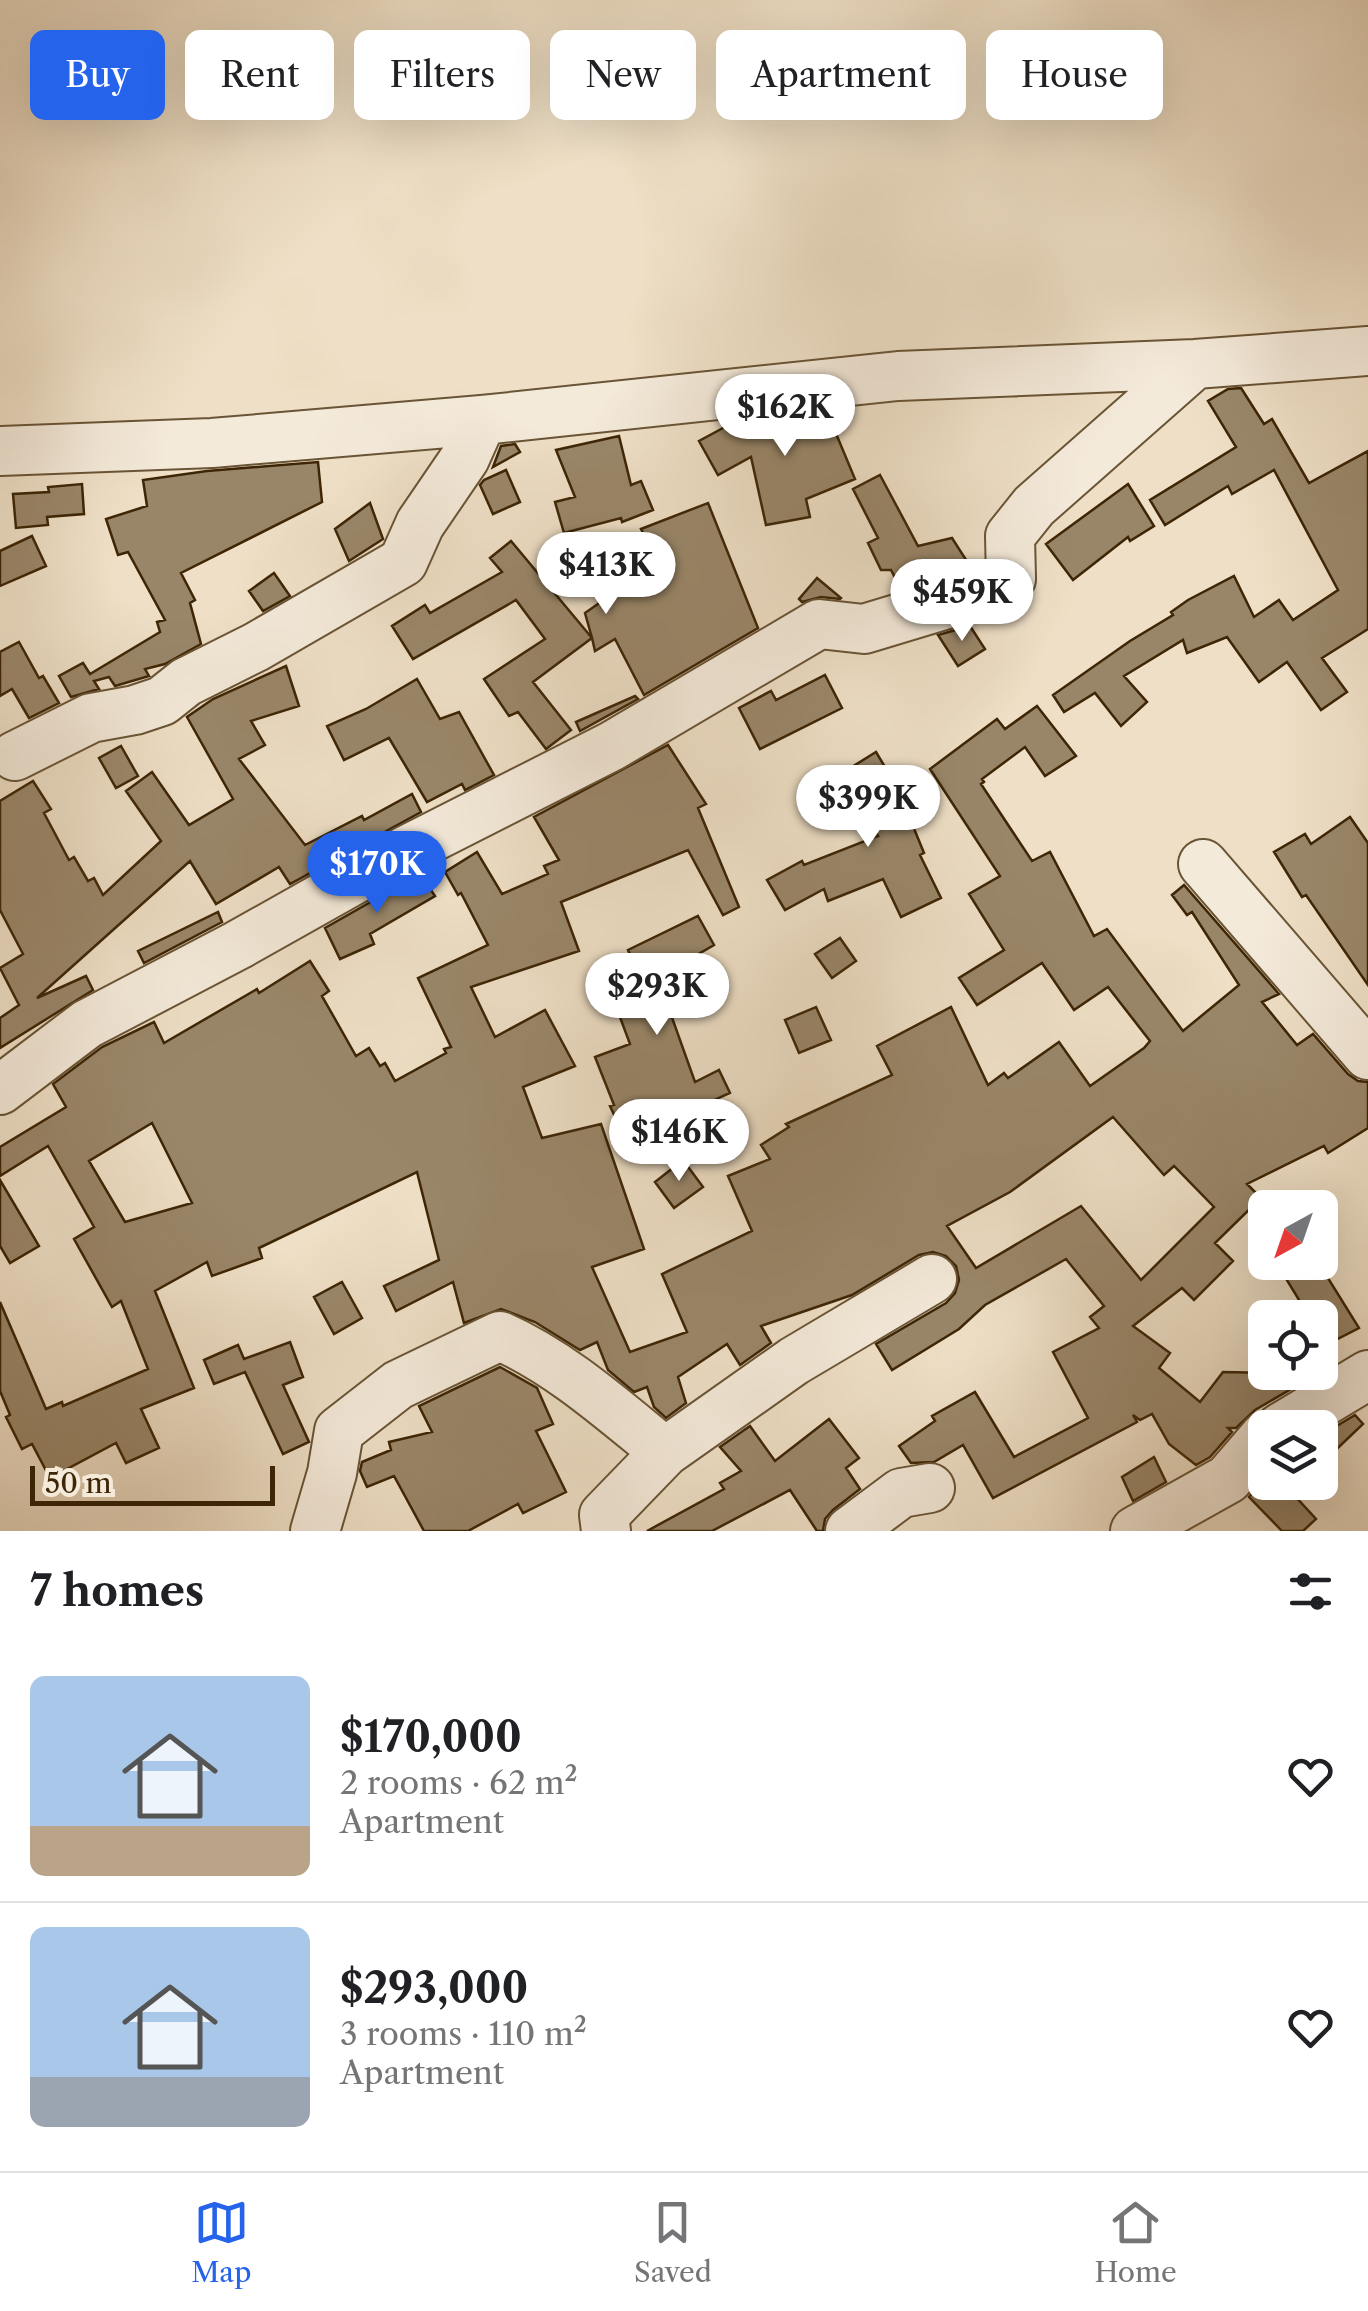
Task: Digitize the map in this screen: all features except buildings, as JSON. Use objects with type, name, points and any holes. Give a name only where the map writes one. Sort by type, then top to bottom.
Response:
[{"type":"street","points":[[0,451],[212,443],[482,420],[898,376],[1195,364],[1368,350]]},
{"type":"street","points":[[0,1090],[87,1024],[405,851],[612,746],[819,624],[864,628],[960,600],[1010,579],[1010,536],[1034,506],[1195,364]]},
{"type":"street","points":[[16,756],[91,718],[135,710],[162,700],[186,682],[256,647],[403,562],[420,524],[464,458],[482,420]]},
{"type":"street","points":[[1203,864],[1368,1055]]},
{"type":"street","points":[[606,1531],[604,1515],[665,1452],[794,1362],[932,1279]]},
{"type":"street","points":[[315,1531],[339,1431],[398,1385],[500,1336],[532,1350],[588,1389],[665,1452]]},
{"type":"street","points":[[1310,1410],[1368,1375]]},
{"type":"street","points":[[1135,1531],[1228,1479],[1248,1456]]},
{"type":"street","points":[[850,1531],[901,1493],[930,1488]]}]
